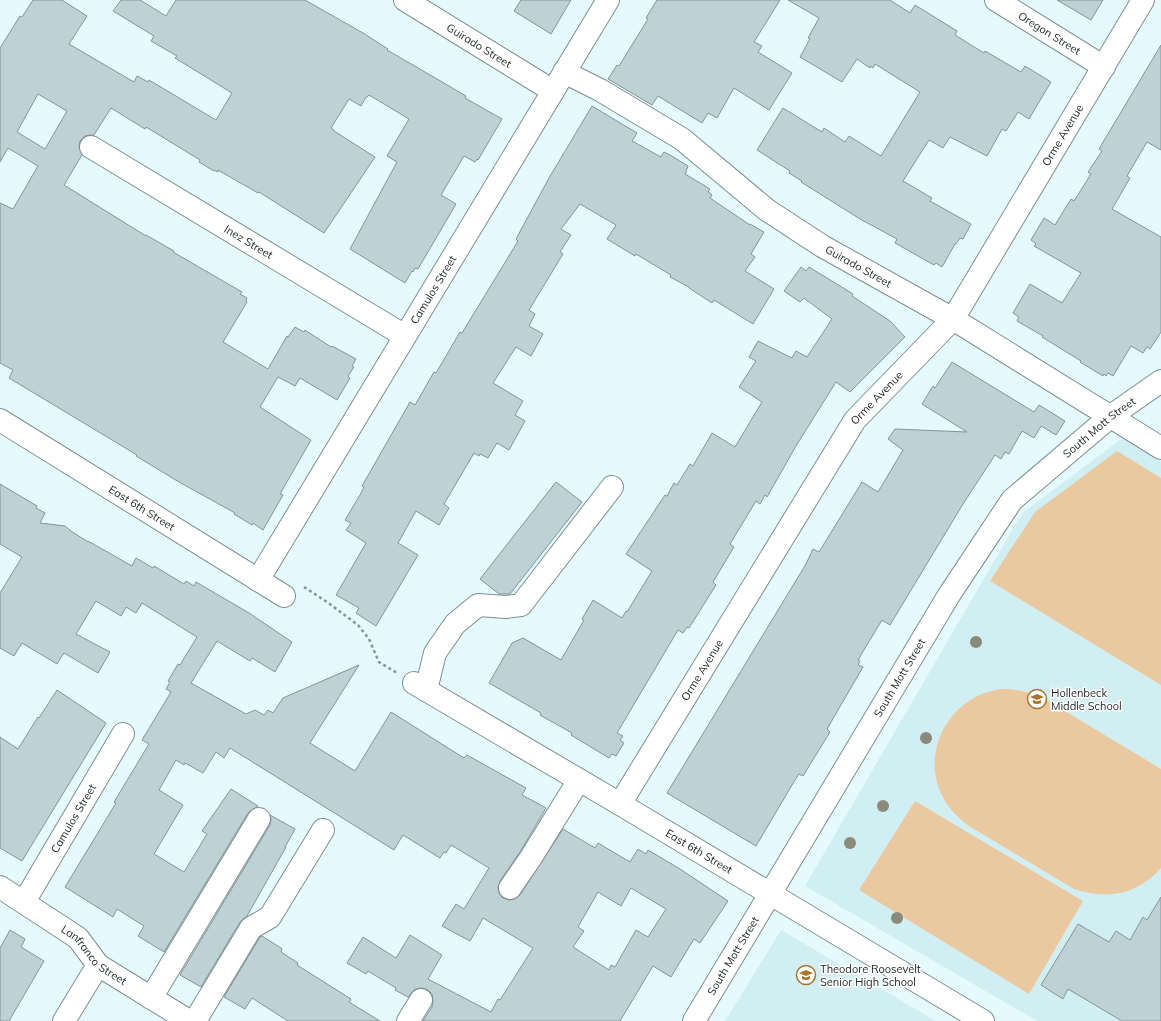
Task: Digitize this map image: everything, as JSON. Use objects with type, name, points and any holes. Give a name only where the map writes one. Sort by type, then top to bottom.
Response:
[{"type":"street","name":"Guirado Street","points":[[405,0],[553,91]]},
{"type":"street","name":"Camulos Street","points":[[258,580],[608,0]]},
{"type":"street","name":"Oregon Street","points":[[996,0],[1104,67]]},
{"type":"street","name":"Orme Avenue","points":[[620,804],[855,420],[953,319],[1143,0]]},
{"type":"street","name":"Guirado Street","points":[[564,72],[600,90],[682,139],[767,210],[822,246],[953,319],[1161,448]]},
{"type":"street","name":"Inez Street","points":[[91,148],[405,336]]},
{"type":"street","name":"South Mott Street","points":[[694,1021],[949,595],[1012,500],[1111,416],[1161,381]]},
{"type":"street","name":"East 6th Street","points":[[1,422],[258,580],[293,590]]},
{"type":"street","points":[[420,687],[434,653],[455,624],[478,606],[506,607],[521,605],[612,487]]},
{"type":"street","name":"East 6th Street","points":[[420,687],[620,804],[982,1021]]},
{"type":"street","name":"Camulos Street","points":[[24,902],[123,734]]},
{"type":"street","points":[[510,888],[530,859],[579,780]]},
{"type":"street","points":[[151,998],[259,819]]},
{"type":"street","points":[[195,1021],[251,928],[270,917],[323,830]]},
{"type":"street","name":"Lanfranco Street","points":[[0,887],[78,938],[98,965],[189,1021]]},
{"type":"street","points":[[64,1021],[98,965]]},
{"type":"street","points":[[408,1021],[421,1000]]},
{"type":"path","points":[[293,590],[327,602],[358,626],[369,639],[379,662],[420,687]]},
{"type":"shaded area","name":"Hollenbeck Middle School","points":[[1124,437],[1161,462],[1161,1021],[1037,1021],[805,886],[1022,513]]},
{"type":"shaded area","points":[[1117,451],[1161,478],[1161,685],[990,581],[1035,512]]},
{"type":"shaded area","points":[[1000,689],[1011,689],[1040,696],[1161,769],[1161,868],[1152,877],[1142,884],[1121,893],[1098,894],[1074,889],[969,826],[947,804],[939,790],[935,775],[937,745],[943,731],[951,718],[961,707],[980,695]]},
{"type":"shaded area","points":[[915,801],[1083,901],[1029,994],[859,890]]},
{"type":"shaded area","name":"Theodore Roosevelt Senior High School","points":[[781,930],[936,1021],[725,1021]]},
{"type":"building","points":[[33,0],[62,0],[87,16],[69,44],[134,82],[137,76],[148,82],[149,80],[216,120],[232,93],[175,58],[177,56],[151,41],[154,36],[113,11],[121,0],[140,0],[166,16],[176,0],[305,0],[363,33],[388,49],[387,50],[466,96],[465,98],[502,119],[478,160],[477,159],[475,162],[464,156],[441,195],[456,204],[418,269],[415,268],[413,272],[412,271],[405,283],[350,249],[397,162],[387,156],[409,119],[369,95],[366,97],[361,106],[349,99],[331,128],[375,157],[324,233],[259,192],[258,193],[218,170],[218,172],[214,171],[199,162],[200,160],[146,127],[145,129],[111,108],[94,135],[85,136],[80,141],[79,147],[82,155],[64,185],[146,236],[242,292],[240,294],[247,298],[247,302],[223,342],[268,369],[287,336],[288,337],[295,327],[304,332],[305,330],[331,347],[332,346],[356,359],[352,366],[354,367],[348,376],[350,378],[337,400],[300,378],[295,386],[278,377],[260,407],[311,440],[280,494],[283,495],[263,530],[179,482],[9,378],[13,370],[0,363],[0,203],[13,209],[38,166],[8,148],[0,162],[0,48],[20,16],[22,17]],"holes":[[[38,94],[67,111],[45,149],[17,132]]]},
{"type":"building","points":[[521,0],[571,0],[551,34],[514,11]]},
{"type":"building","points":[[657,0],[780,0],[754,42],[762,46],[758,52],[792,73],[769,110],[734,88],[717,118],[708,113],[702,123],[658,96],[652,105],[608,79],[617,65],[619,66],[648,19],[646,18]]},
{"type":"building","points":[[788,0],[890,0],[910,13],[915,5],[957,31],[955,35],[984,53],[985,51],[1021,72],[1025,66],[1051,82],[1029,119],[1018,112],[1006,131],[1002,129],[987,156],[950,137],[943,148],[929,140],[903,181],[932,198],[930,201],[971,224],[963,239],[960,238],[955,244],[942,267],[936,263],[934,265],[895,243],[897,239],[860,219],[801,182],[802,181],[789,173],[790,171],[757,150],[783,108],[822,132],[824,128],[845,142],[849,136],[881,156],[920,92],[875,64],[873,68],[870,66],[870,68],[857,59],[842,82],[800,57],[819,18]]},
{"type":"building","points":[[1057,0],[1103,0],[1091,20]]},
{"type":"building","points":[[1161,45],[1161,150],[1147,142],[1127,176],[1130,178],[1112,209],[1161,237],[1161,332],[1150,349],[1147,347],[1143,353],[1131,346],[1113,376],[1108,373],[1106,376],[1104,374],[1103,376],[1042,337],[1043,336],[1017,321],[1019,317],[1013,313],[1030,284],[1062,303],[1081,273],[1034,246],[1036,244],[1031,240],[1044,218],[1055,225],[1071,199],[1074,201],[1091,174],[1088,172],[1102,151],[1099,149]]},
{"type":"building","points":[[592,106],[637,133],[632,141],[661,157],[664,152],[688,166],[685,174],[710,189],[708,192],[712,195],[710,198],[750,225],[764,232],[751,254],[755,257],[745,271],[774,289],[753,324],[714,300],[712,303],[689,287],[670,277],[671,275],[607,239],[616,225],[580,204],[561,229],[571,235],[560,252],[563,254],[529,310],[535,314],[529,326],[543,334],[531,356],[516,347],[493,383],[523,401],[515,415],[525,421],[509,450],[497,443],[488,458],[474,453],[444,504],[449,508],[439,525],[416,511],[398,543],[418,555],[376,626],[356,613],[359,608],[336,595],[366,543],[346,530],[351,523],[345,520],[364,487],[362,486],[410,402],[415,405],[460,332],[462,333],[518,241],[516,239],[549,178]]},
{"type":"building","points":[[801,267],[806,271],[809,267],[853,294],[852,296],[890,321],[905,337],[850,392],[836,382],[796,446],[767,497],[765,495],[760,504],[756,501],[730,544],[734,547],[713,582],[716,585],[689,628],[687,627],[683,633],[678,630],[617,733],[623,736],[620,740],[624,743],[616,756],[612,754],[609,758],[571,735],[572,733],[540,715],[541,713],[489,683],[512,643],[523,638],[561,660],[584,620],[582,619],[593,600],[622,618],[626,611],[627,612],[652,571],[626,554],[665,495],[667,496],[674,483],[677,485],[690,464],[693,466],[712,433],[735,447],[762,402],[739,387],[756,361],[749,357],[758,341],[792,358],[796,351],[807,357],[832,319],[804,298],[800,302],[784,291]]},
{"type":"building","points":[[952,362],[1034,412],[1039,405],[1065,421],[1056,435],[1041,426],[1034,438],[1022,431],[1009,454],[1005,452],[1001,459],[995,455],[963,504],[890,625],[882,620],[858,660],[860,661],[858,665],[863,667],[827,729],[830,732],[803,776],[799,774],[795,780],[756,846],[667,793],[806,564],[813,549],[819,552],[862,482],[878,492],[903,450],[888,439],[895,429],[967,432],[922,404],[933,386],[935,388]]},
{"type":"building","points":[[556,482],[582,502],[510,594],[499,594],[480,579]]},
{"type":"building","points":[[0,484],[37,506],[36,508],[45,513],[40,523],[65,526],[88,542],[132,566],[136,558],[153,568],[154,566],[184,584],[186,581],[194,586],[196,582],[249,613],[292,642],[275,672],[252,658],[250,661],[217,641],[191,683],[246,714],[255,710],[264,715],[268,710],[273,713],[283,698],[359,665],[310,743],[355,771],[391,712],[464,758],[467,755],[526,788],[522,795],[546,808],[520,852],[500,881],[498,887],[499,893],[503,898],[509,900],[515,899],[520,895],[563,829],[595,848],[598,843],[630,862],[638,849],[646,854],[648,850],[728,901],[700,943],[694,939],[671,977],[653,966],[620,1021],[423,1021],[432,1007],[433,1001],[432,994],[428,990],[422,988],[415,989],[408,997],[395,990],[396,988],[368,971],[366,974],[347,963],[363,937],[396,958],[410,935],[442,955],[428,979],[491,1012],[498,999],[500,1000],[533,948],[483,918],[470,941],[442,926],[456,904],[464,909],[489,868],[451,845],[446,853],[444,852],[440,858],[403,835],[394,850],[230,748],[224,758],[216,752],[203,773],[185,763],[184,765],[176,760],[159,790],[183,805],[154,854],[184,872],[207,834],[202,831],[231,789],[258,806],[248,813],[164,952],[138,936],[144,926],[117,909],[113,917],[65,887],[116,803],[114,802],[149,744],[142,740],[171,692],[166,689],[170,682],[168,681],[178,664],[180,665],[197,637],[142,603],[136,613],[126,607],[121,616],[96,601],[76,634],[110,652],[98,673],[64,653],[57,664],[22,643],[14,656],[0,648],[0,593],[22,557],[0,544]],"holes":[[[631,888],[666,909],[648,937],[636,930],[615,967],[611,965],[609,970],[573,947],[584,931],[578,927],[598,892],[621,906]]]},
{"type":"building","points":[[57,690],[106,723],[22,861],[0,848],[0,737],[18,749]]},
{"type":"building","points":[[270,815],[295,829],[247,916],[240,922],[201,987],[180,975],[270,825]]},
{"type":"building","points":[[1161,897],[1161,1021],[1122,1021],[1068,989],[1063,999],[1041,985],[1078,924],[1109,942],[1116,931],[1130,940],[1143,917],[1147,920]]},
{"type":"building","points":[[10,930],[25,939],[21,947],[44,961],[9,1021],[0,1021],[0,948]]},
{"type":"building","points":[[262,936],[281,948],[281,952],[298,963],[297,965],[351,999],[349,1002],[380,1021],[288,1021],[252,998],[245,1009],[224,997]]},
{"type":"place","name":"Hollenbeck Middle School","points":[[1037,699]]},
{"type":"place","name":"Theodore Roosevelt Senior High School","points":[[806,975]]}]
